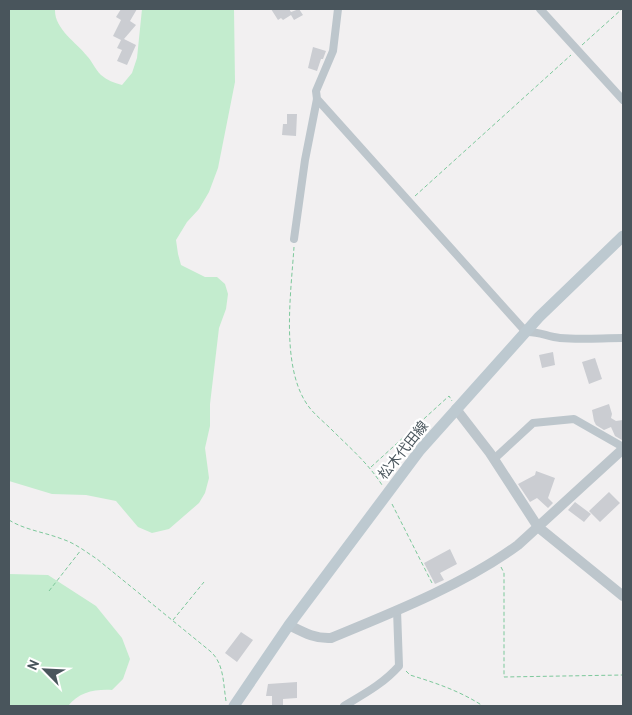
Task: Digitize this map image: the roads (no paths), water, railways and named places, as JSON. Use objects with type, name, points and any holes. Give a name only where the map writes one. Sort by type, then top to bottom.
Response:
[{"type":"main road","name":"松木代田線","points":[[234,706],[289,625],[420,450],[526,332],[596,260],[623,236]]},
{"type":"street","points":[[294,239],[305,160],[317,99],[316,91],[333,50],[338,9]]},
{"type":"street","points":[[540,9],[623,100]]},
{"type":"street","points":[[317,99],[526,332],[558,338],[623,338]]},
{"type":"street","points":[[456,409],[494,459],[538,527],[623,596]]},
{"type":"street","points":[[289,625],[310,636],[324,639],[331,638],[436,592],[496,560],[518,545],[623,448],[574,418],[533,423],[494,459]]},
{"type":"street","points":[[344,706],[388,678],[399,666],[397,610]]}]
